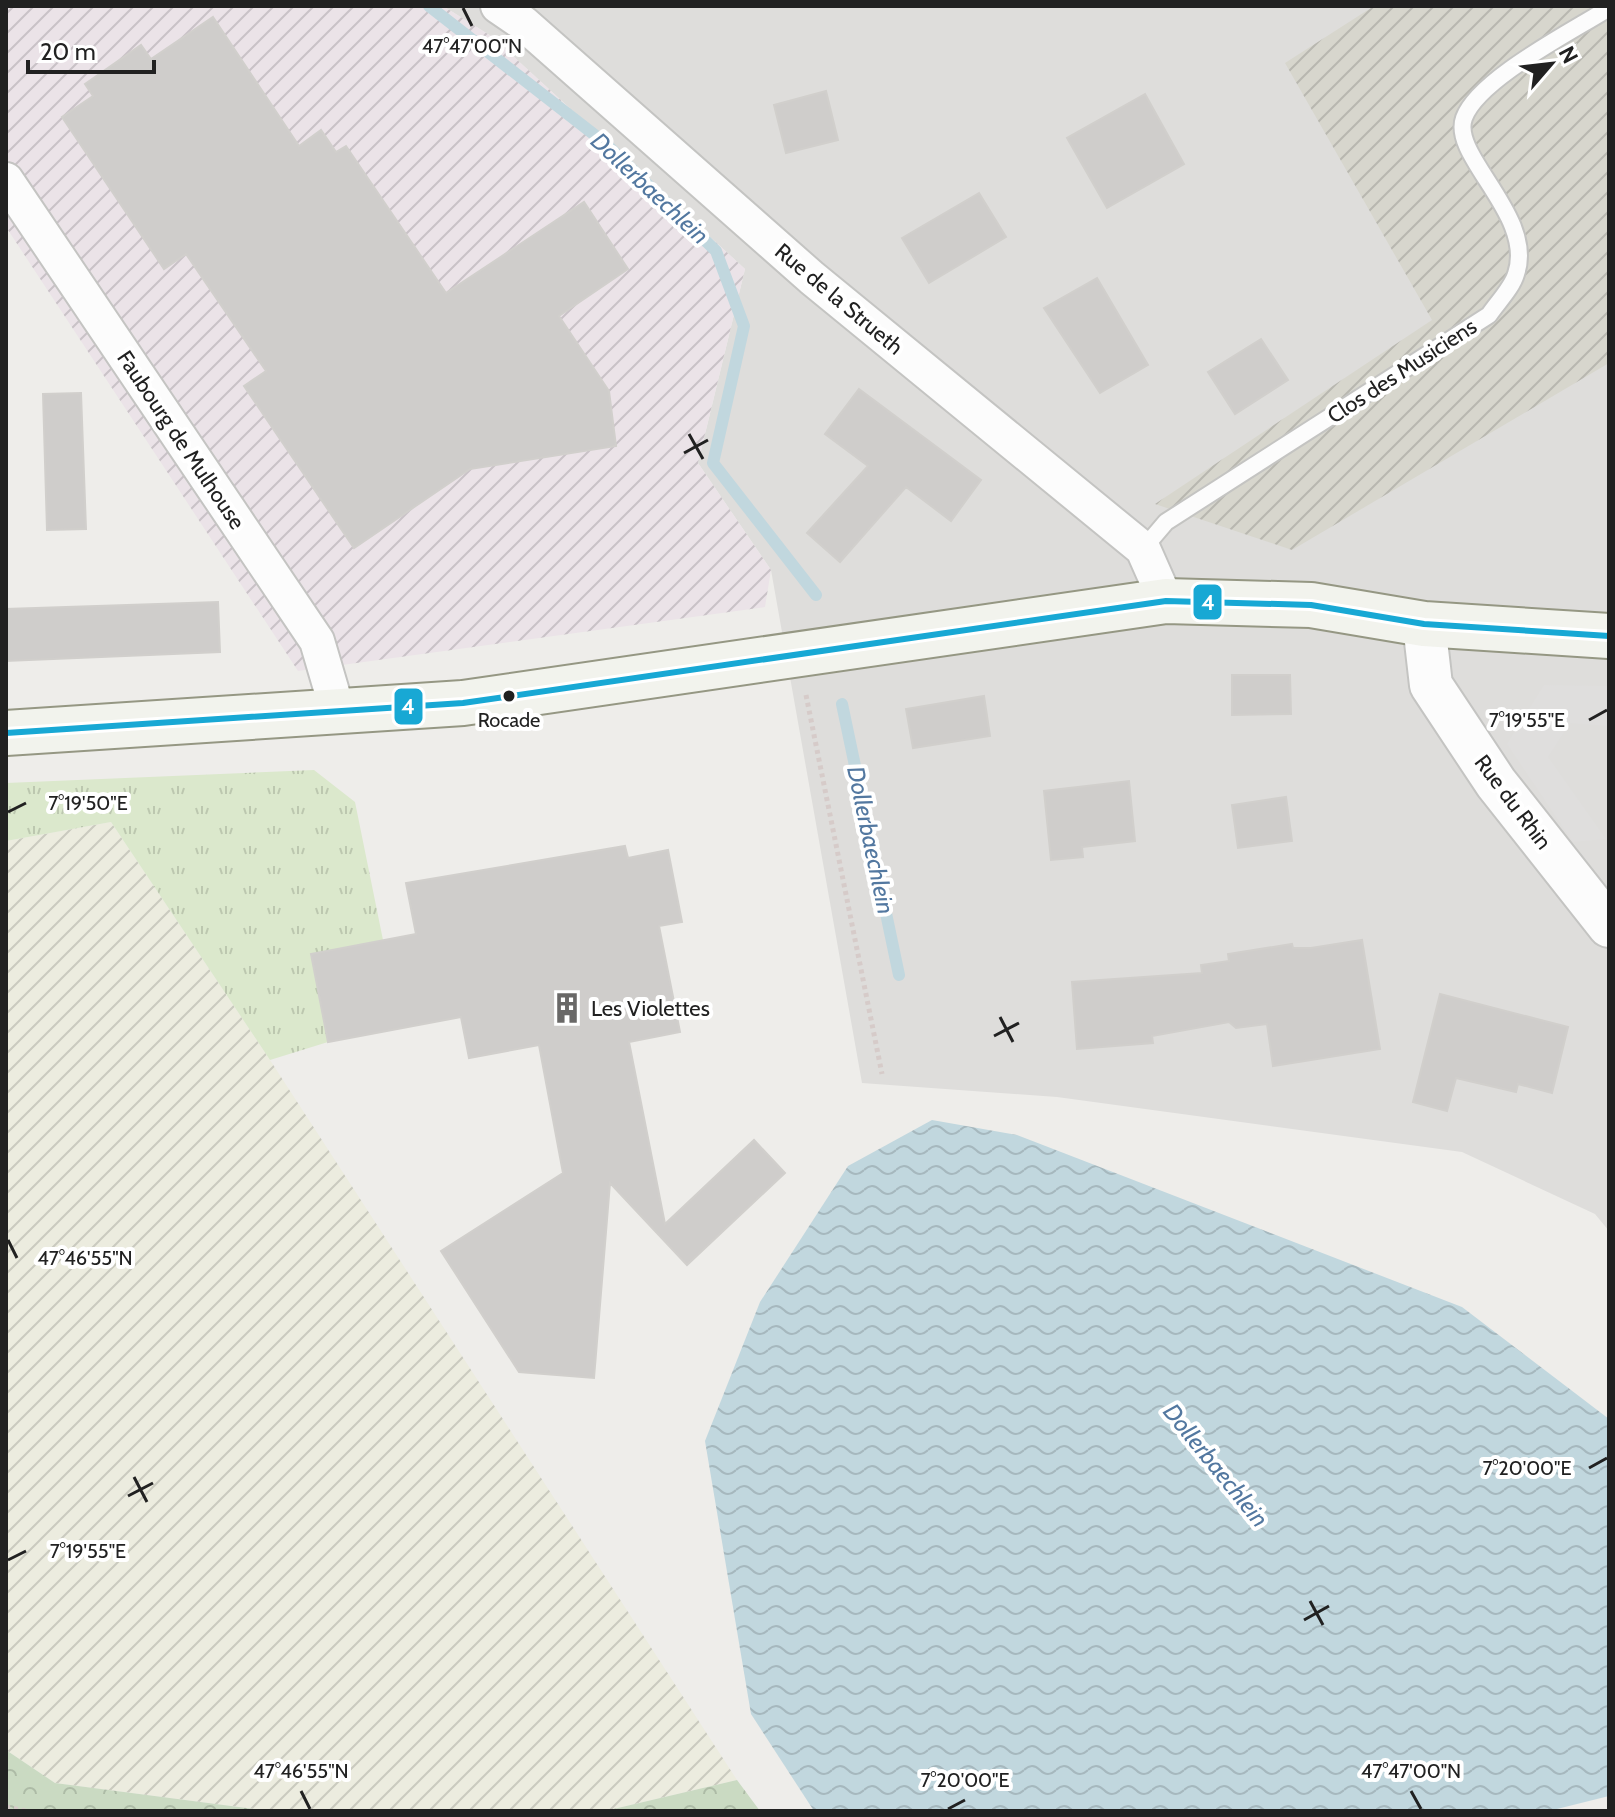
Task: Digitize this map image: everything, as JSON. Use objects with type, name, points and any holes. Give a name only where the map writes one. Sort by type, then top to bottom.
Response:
[{"type":"main road","points":[[6,733],[463,703],[1166,601],[1311,605],[1424,624],[1609,636]]},
{"type":"street","name":"Rue de la Strueth","points":[[498,6],[523,23],[812,278],[1143,549],[1166,601]]},
{"type":"street","name":"Faubourg de Mulhouse","points":[[6,180],[317,641],[337,709]]},
{"type":"street","name":"Rue du Rhin","points":[[1424,624],[1431,685],[1496,783],[1609,926]]},
{"type":"lane","name":"Clos des Musiciens","points":[[1143,549],[1166,522],[1489,315],[1516,274],[1519,238],[1465,143],[1463,119],[1479,97],[1504,74],[1609,8]]},
{"type":"path","points":[[798,654],[882,1074]]},
{"type":"path","points":[[6,1807],[26,1811]]},
{"type":"shaded area","points":[[6,6],[443,6],[491,36],[745,269],[698,463],[771,570],[765,607],[298,671],[6,227]]},
{"type":"shaded area","points":[[443,6],[1609,6],[1609,1231],[1595,1214],[1462,1152],[1057,1097],[862,1083],[771,570],[698,463],[745,269],[491,36]]},
{"type":"shaded area","points":[[1374,6],[1609,6],[1609,363],[1292,550],[1155,504],[1432,320],[1285,63]]},
{"type":"shaded area","points":[[1544,685],[1609,686],[1609,726],[1570,723],[1548,757],[1606,839],[1573,842],[1507,744]]},
{"type":"shaded area","points":[[111,822],[270,1060],[737,1780],[605,1811],[269,1811],[55,1783],[6,1750],[6,841]]},
{"type":"green space","points":[[314,770],[355,802],[383,940],[311,954],[328,1042],[270,1060],[111,822],[6,841],[6,783]]},
{"type":"green space","points":[[6,1750],[55,1783],[269,1811],[6,1811]]},
{"type":"green space","points":[[737,1780],[760,1811],[605,1811]]},
{"type":"water","points":[[932,1120],[1017,1135],[1462,1307],[1609,1419],[1609,1796],[1549,1811],[814,1811],[751,1714],[705,1441],[760,1302],[848,1166]]},
{"type":"building","points":[[213,17],[299,146],[321,130],[336,152],[346,146],[446,293],[584,202],[628,269],[559,316],[609,391],[616,446],[470,469],[354,548],[244,386],[266,371],[186,254],[164,269],[62,117],[93,96],[85,84],[141,45],[151,59]]},
{"type":"building","points":[[826,91],[838,140],[786,153],[774,105]]},
{"type":"building","points":[[1145,94],[1184,164],[1107,208],[1067,138]]},
{"type":"building","points":[[979,193],[1006,237],[929,283],[902,238]]},
{"type":"building","points":[[1097,278],[1148,365],[1100,393],[1044,308]]},
{"type":"building","points":[[1261,339],[1288,380],[1235,414],[1208,372]]},
{"type":"building","points":[[859,389],[981,480],[951,521],[906,487],[840,562],[807,533],[868,466],[825,434]]},
{"type":"building","points":[[81,393],[86,529],[47,530],[43,394]]},
{"type":"building","points":[[218,602],[220,652],[6,661],[6,609]]},
{"type":"building","points":[[1232,675],[1290,675],[1291,714],[1232,715]]},
{"type":"building","points":[[984,696],[990,736],[913,748],[906,709]]},
{"type":"building","points":[[1129,781],[1135,841],[1082,847],[1083,857],[1051,860],[1044,791]]},
{"type":"building","points":[[1286,797],[1292,841],[1238,848],[1232,805]]},
{"type":"building","name":"Les Violettes","points":[[625,846],[628,858],[668,850],[682,922],[659,926],[680,1032],[629,1042],[665,1224],[754,1140],[785,1173],[687,1265],[610,1183],[594,1378],[519,1372],[441,1251],[563,1173],[539,1045],[469,1058],[461,1017],[328,1042],[311,954],[416,934],[406,883]]},
{"type":"building","points":[[1362,940],[1380,1049],[1273,1066],[1267,1024],[1236,1028],[1229,1022],[1152,1036],[1153,1043],[1077,1049],[1072,982],[1202,973],[1201,965],[1229,961],[1228,954],[1292,944],[1293,948],[1311,948]]},
{"type":"building","points":[[1440,994],[1568,1027],[1552,1093],[1518,1084],[1516,1092],[1456,1078],[1447,1111],[1413,1102]]},
{"type":"waterway","name":"Dollerbaechlein","points":[[429,6],[605,143],[716,251],[744,326],[713,463],[816,595]]},
{"type":"waterway","name":"Dollerbaechlein","points":[[842,704],[899,975]]},
{"type":"transit line","name":"4","points":[[6,733],[463,703],[1166,601],[1311,605],[1424,624],[1609,636]]},
{"type":"place","name":"Rocade","points":[[509,696]]},
{"type":"place","name":"Les Violettes","points":[[567,1008]]}]
